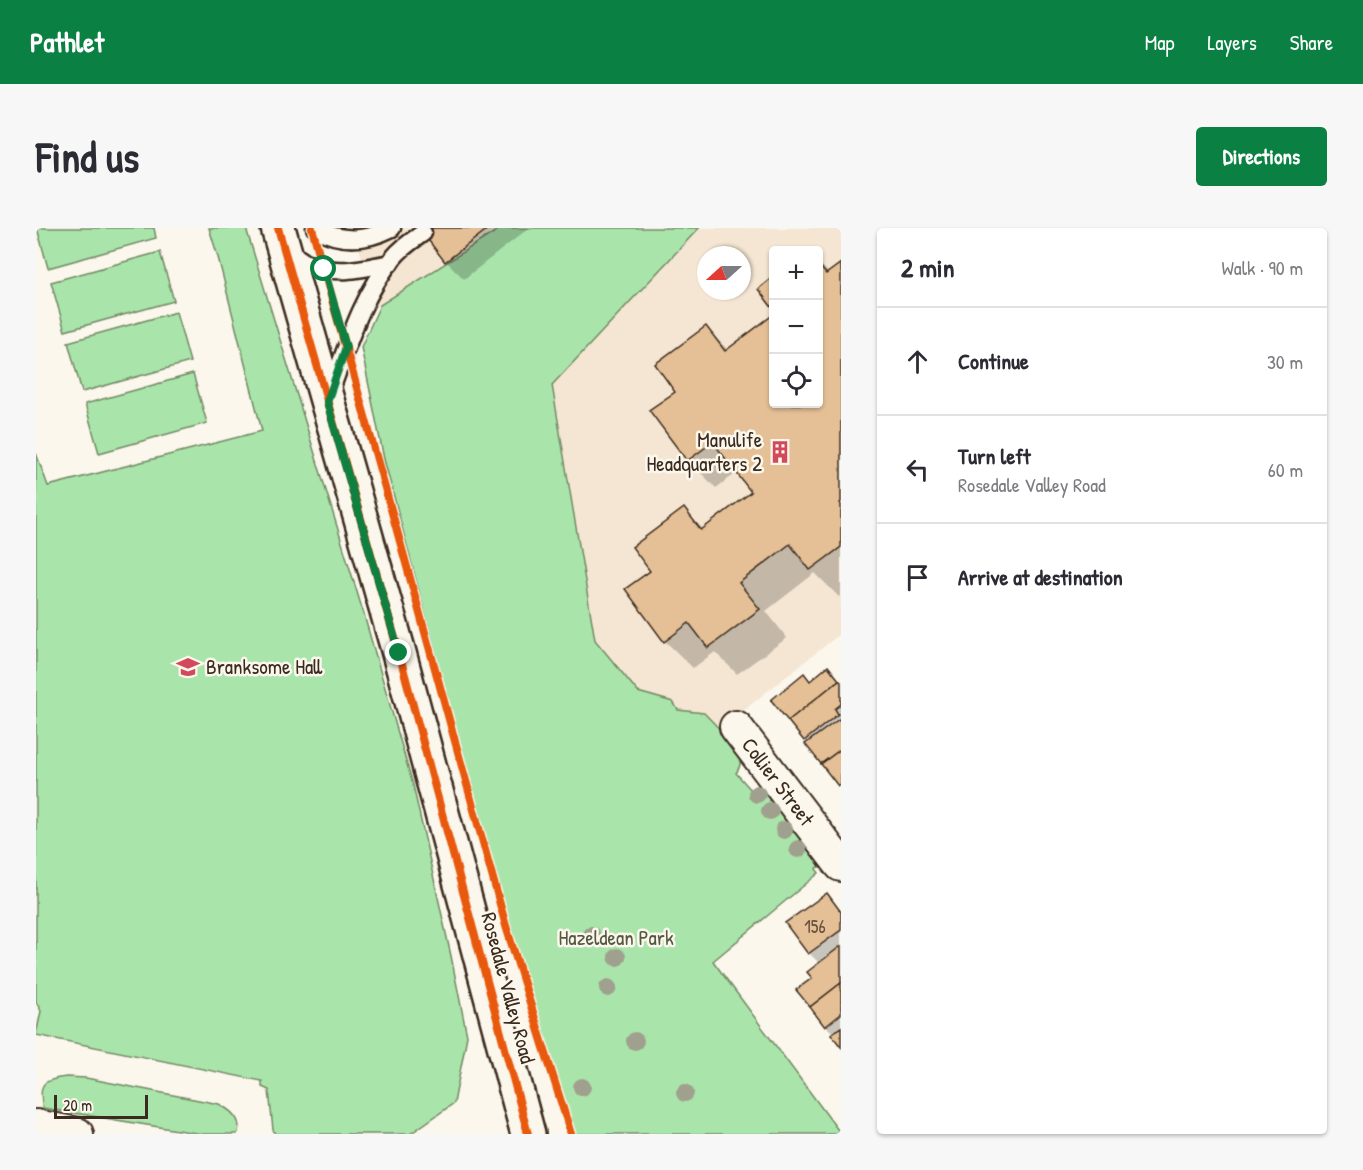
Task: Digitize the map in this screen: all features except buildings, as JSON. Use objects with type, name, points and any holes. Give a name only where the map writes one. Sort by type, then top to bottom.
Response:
[{"type":"street","name":"Rosedale Valley Road","points":[[280,238],[399,653],[528,1134]]},
{"type":"street","name":"Collier Street","points":[[736,727],[841,865]]},
{"type":"street","points":[[36,1126],[77,1134]]},
{"type":"lane","points":[[315,228],[337,237],[357,239],[376,236],[392,228]]},
{"type":"lane","points":[[327,402],[358,314],[376,281],[396,255],[423,233]]},
{"type":"lane","points":[[280,238],[306,262],[324,269],[357,270],[390,263]]},
{"type":"shaded area","points":[[352,228],[841,228],[841,633],[538,873],[393,349]]},
{"type":"green space","points":[[37,228],[154,228],[156,238],[48,268]]},
{"type":"green space","name":"Branksome Hall","points":[[209,228],[246,228],[364,615],[413,785],[451,956],[467,1036],[454,1103],[410,1134],[275,1134],[269,1090],[262,1087],[262,1081],[36,1035],[41,1011],[36,1002],[36,453],[48,486],[262,431]]},
{"type":"green space","name":"Hazeldean Park","points":[[501,228],[699,228],[552,385],[595,640],[638,692],[673,702],[678,710],[704,713],[735,748],[740,759],[736,773],[751,790],[760,789],[769,793],[823,864],[816,869],[819,873],[713,961],[841,1134],[574,1134],[540,1031],[471,787],[384,459],[361,347],[380,305]]},
{"type":"green space","points":[[160,252],[174,301],[65,331],[51,282]]},
{"type":"green space","points":[[176,312],[190,362],[82,392],[68,342]]},
{"type":"green space","points":[[193,374],[207,423],[99,453],[85,404]]},
{"type":"green space","points":[[66,1077],[86,1078],[219,1104],[235,1116],[239,1129],[237,1134],[202,1134],[43,1108],[41,1093],[44,1085],[52,1080]]},
{"type":"cycle path","points":[[278,228],[399,653],[528,1134]]},
{"type":"cycle path","points":[[312,228],[506,926],[571,1134]]},
{"type":"place","name":"Manulife Headquarters 2","points":[[780,452]]},
{"type":"place","name":"Branksome Hall","points":[[188,667]]},
{"type":"route","points":[[324,269],[346,347],[327,402],[399,653]]}]
